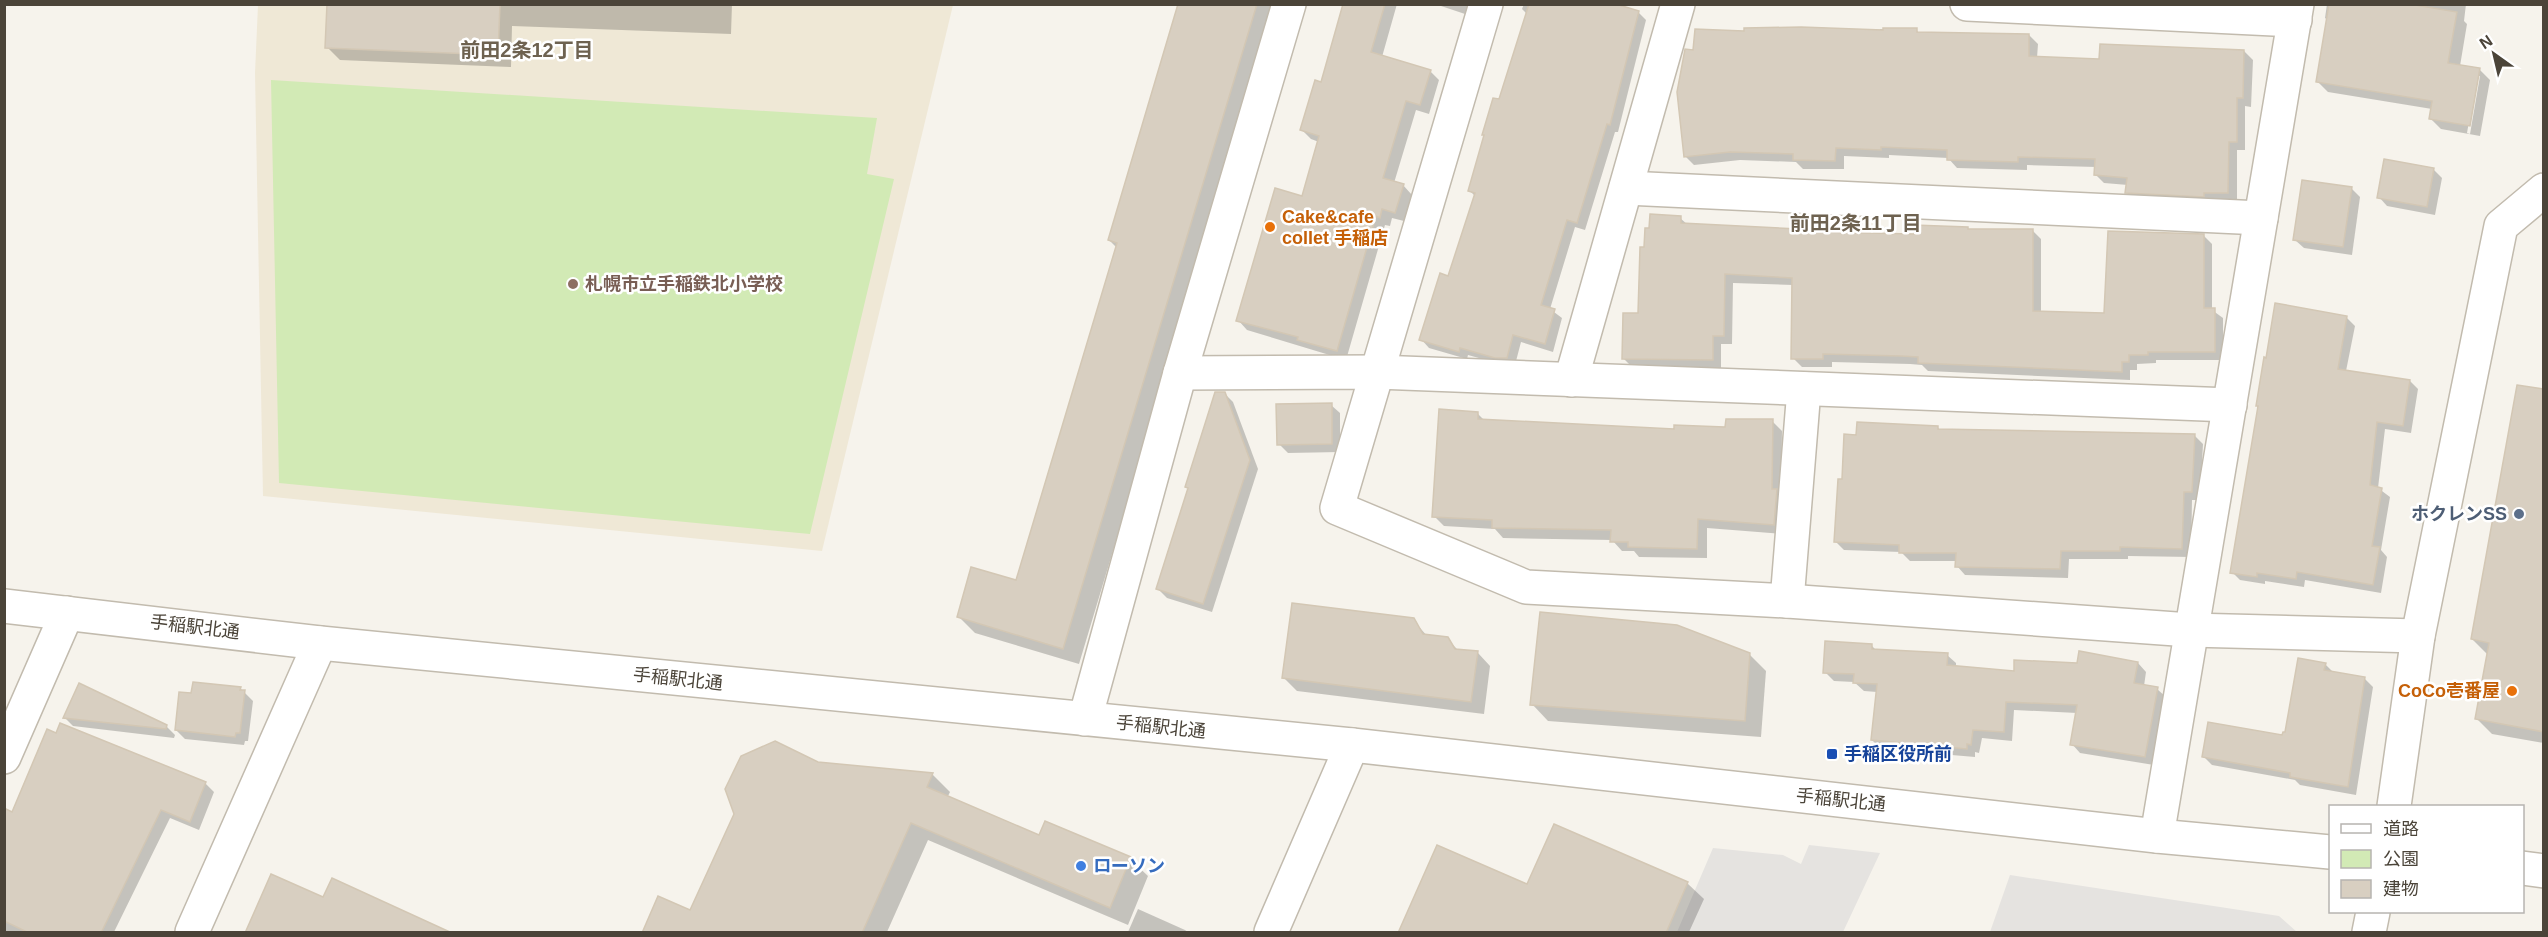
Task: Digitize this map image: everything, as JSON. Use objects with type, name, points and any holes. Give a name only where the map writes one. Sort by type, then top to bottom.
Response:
[{"type":"street","points":[[1085,719],[1180,373],[1289,4]]},
{"type":"street","points":[[1486,4],[1337,508],[1526,587],[1787,601],[2190,630],[2418,636]]},
{"type":"street","points":[[1571,380],[1678,4]]},
{"type":"street","points":[[1967,4],[2296,12],[2157,836]]},
{"type":"street","points":[[1626,188],[2261,218]]},
{"type":"street","points":[[2394,805],[2418,636],[2501,226],[2544,190]]},
{"type":"street","points":[[1180,373],[1377,372],[2230,405]]},
{"type":"street","points":[[1787,601],[1804,389]]},
{"type":"street","name":"手稲駅北通","points":[[4,606],[320,643],[1352,745],[2157,836],[2329,852]]},
{"type":"street","points":[[4,757],[67,613]]},
{"type":"street","points":[[192,933],[320,643]]},
{"type":"street","points":[[1271,933],[1352,745]]},
{"type":"street","points":[[2524,868],[2544,871]]},
{"type":"street","points":[[2369,933],[2373,913]]},
{"type":"shaded area","name":"札幌市立手稲鉄北小学校","points":[[258,5],[953,5],[822,551],[263,496],[255,73]]},
{"type":"shaded area","points":[[1809,845],[1880,853],[1843,932],[1677,932],[1713,848],[1783,855],[1801,864]]},
{"type":"shaded area","points":[[2010,875],[2279,916],[2297,932],[1990,932]]},
{"type":"green space","name":"札幌市立手稲鉄北小学校","points":[[271,80],[877,118],[867,174],[894,179],[810,534],[279,483]]},
{"type":"building","points":[[327,4],[500,4],[498,55],[325,48]]},
{"type":"building","points":[[1178,4],[1257,4],[1063,649],[957,617],[971,567],[1016,580],[1117,243],[1108,240]]},
{"type":"building","points":[[1343,4],[1385,4],[1371,52],[1431,70],[1420,105],[1406,101],[1383,178],[1404,184],[1395,213],[1382,209],[1380,218],[1376,216],[1337,351],[1297,340],[1298,337],[1236,321],[1275,188],[1302,196],[1319,136],[1300,130],[1315,80],[1321,82]]},
{"type":"building","points":[[1529,4],[1616,4],[1639,11],[1610,125],[1607,124],[1577,223],[1567,220],[1541,305],[1555,309],[1545,344],[1513,335],[1507,358],[1495,358],[1460,348],[1459,352],[1419,340],[1440,273],[1448,276],[1475,193],[1468,191],[1493,98],[1499,99]]},
{"type":"building","points":[[2329,4],[2409,4],[2457,12],[2448,63],[2480,68],[2470,126],[2429,119],[2432,101],[2316,82]]},
{"type":"building","points":[[1801,27],[1883,30],[1883,28],[1917,28],[1917,32],[2029,34],[2029,56],[2099,59],[2100,44],[2244,50],[2243,98],[2237,98],[2237,142],[2229,142],[2228,193],[2204,193],[2204,197],[2125,193],[2127,178],[2094,175],[2095,159],[2018,157],[2018,162],[1947,160],[1947,150],[1881,147],[1881,150],[1836,148],[1835,161],[1793,160],[1793,154],[1730,152],[1684,157],[1677,92],[1685,49],[1693,50],[1695,29],[1744,31],[1744,28]]},
{"type":"building","points":[[2384,159],[2434,168],[2427,207],[2377,198]]},
{"type":"building","points":[[2302,180],[2352,187],[2343,247],[2293,240]]},
{"type":"building","points":[[1650,214],[1681,216],[1681,223],[1819,230],[1819,232],[1914,234],[1914,225],[1968,227],[1968,229],[2033,229],[2033,311],[2104,313],[2108,231],[2204,234],[2204,308],[2215,308],[2215,352],[2148,352],[2148,355],[2129,355],[2129,362],[2122,362],[2122,372],[1918,363],[1918,357],[1901,356],[1823,354],[1823,359],[1791,359],[1792,278],[1725,274],[1724,336],[1713,336],[1713,360],[1622,359],[1623,313],[1638,313],[1640,247],[1644,247],[1645,228],[1649,228]]},
{"type":"building","points":[[2275,303],[2347,316],[2338,369],[2410,380],[2403,426],[2377,422],[2370,485],[2382,488],[2372,546],[2380,547],[2373,585],[2297,572],[2296,579],[2257,573],[2257,577],[2230,573],[2264,357],[2266,358]]},
{"type":"building","name":"ホクレンSS","points":[[2517,385],[2544,389],[2544,732],[2475,719],[2489,643],[2471,639]]},
{"type":"building","points":[[1215,392],[1225,392],[1250,460],[1203,604],[1156,589]]},
{"type":"building","points":[[1332,403],[1332,444],[1277,445],[1276,404]]},
{"type":"building","points":[[1439,409],[1478,412],[1478,419],[1674,429],[1674,425],[1725,427],[1726,419],[1773,419],[1772,489],[1777,489],[1774,525],[1698,519],[1697,549],[1628,547],[1628,542],[1610,542],[1611,530],[1492,528],[1492,520],[1432,517]]},
{"type":"building","points":[[1857,422],[1938,426],[1938,429],[2195,434],[2192,492],[2184,492],[2182,549],[2120,547],[2120,551],[2061,551],[2060,569],[1955,567],[1956,553],[1899,553],[1899,545],[1834,542],[1838,479],[1842,479],[1844,434],[1856,435]]},
{"type":"building","points":[[1292,603],[1414,618],[1423,634],[1448,637],[1455,649],[1478,651],[1471,702],[1282,678]]},
{"type":"building","points":[[1540,612],[1677,625],[1750,653],[1745,721],[1530,705]]},
{"type":"building","points":[[1825,641],[1872,644],[1872,649],[1948,653],[1947,665],[2014,671],[2014,660],[2077,663],[2079,651],[2138,662],[2134,683],[2158,687],[2145,757],[2070,745],[2077,705],[2006,702],[2004,732],[1973,730],[1971,745],[1967,744],[1967,749],[1871,740],[1877,684],[1853,683],[1854,674],[1823,673]]},
{"type":"building","points":[[2298,658],[2326,663],[2324,670],[2365,677],[2348,787],[2290,777],[2290,773],[2202,757],[2208,722],[2282,735],[2285,732]]},
{"type":"building","points":[[193,682],[241,687],[240,690],[245,690],[240,733],[236,733],[235,737],[175,730],[179,692],[191,693]]},
{"type":"building","points":[[79,683],[167,725],[166,729],[63,718]]},
{"type":"building","points":[[60,723],[206,782],[190,822],[161,810],[101,933],[29,933],[4,921],[4,808],[12,812],[47,729],[56,733]]},
{"type":"building","points":[[775,741],[818,762],[933,773],[927,787],[1039,835],[1045,821],[1131,857],[1110,908],[911,823],[862,933],[642,933],[658,896],[690,910],[734,814],[725,789],[741,756]]},
{"type":"building","points":[[1554,824],[1688,882],[1666,933],[1398,933],[1437,845],[1527,884]]},
{"type":"building","points":[[271,874],[323,897],[332,878],[452,933],[245,933]]},
{"type":"place","name":"Cake&cafe collet 手稲店","points":[[1270,227]]},
{"type":"place","name":"札幌市立手稲鉄北小学校","points":[[573,284]]},
{"type":"place","name":"ホクレンSS","points":[[2519,514]]},
{"type":"place","name":"CoCo壱番屋","points":[[2512,691]]},
{"type":"place","name":"手稲区役所前","points":[[1832,754]]},
{"type":"place","name":"ローソン","points":[[1081,866]]},
{"type":"district","name":"前田2条12丁目","points":[[527,50]]},
{"type":"district","name":"前田2条11丁目","points":[[1856,223]]}]
